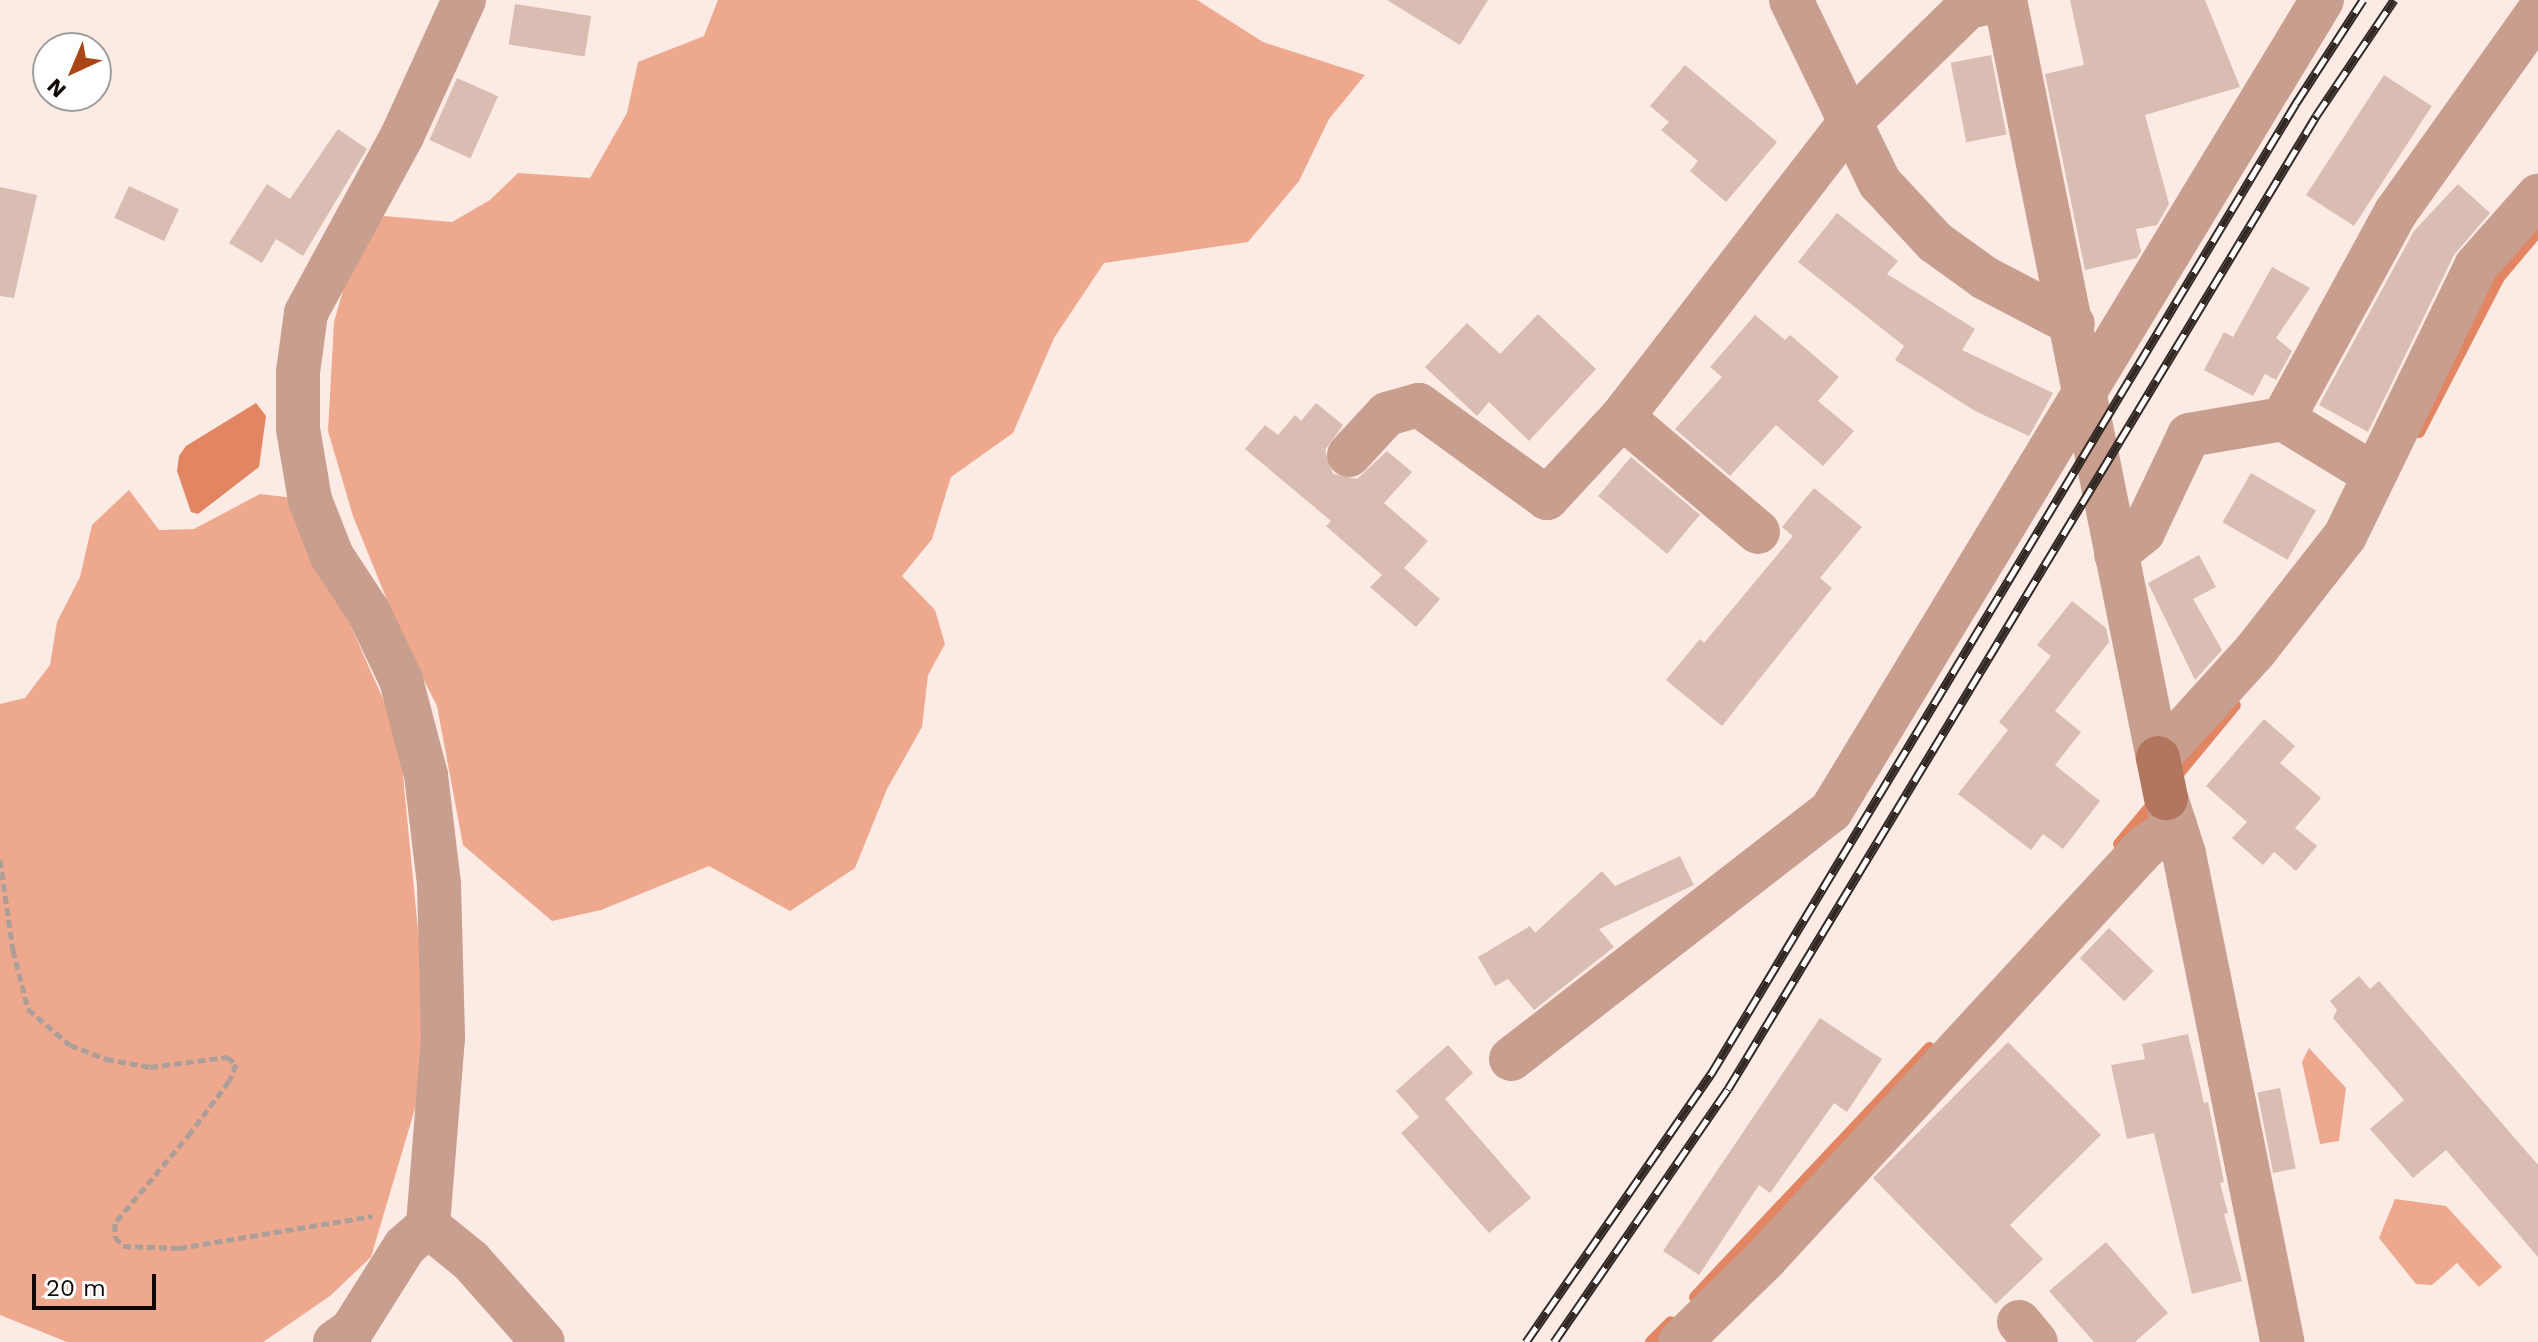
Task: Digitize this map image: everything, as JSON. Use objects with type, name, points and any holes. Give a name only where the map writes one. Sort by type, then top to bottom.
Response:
[{"type":"street","points":[[335,1342],[352,1330],[428,1215],[443,1025],[439,884],[426,775],[401,680],[368,611],[332,556],[310,500],[298,429],[298,372],[306,313],[402,136],[464,0]]},
{"type":"street","points":[[1791,0],[1880,183],[1935,242],[1985,278],[2073,324]]},
{"type":"street","points":[[1349,455],[1387,414],[1419,405],[1547,498],[1622,417],[1851,121],[1968,7],[2003,0],[2086,384],[2116,554],[2282,1342]]},
{"type":"street","points":[[1511,1059],[1831,811],[2086,384],[2322,0]]},
{"type":"street","points":[[2283,419],[2396,212],[2538,12]]},
{"type":"street","points":[[1680,1342],[1777,1247],[2145,847],[2165,788],[2255,651],[2345,536],[2476,266],[2538,196]]},
{"type":"street","points":[[1622,417],[1758,532]]},
{"type":"street","points":[[2116,554],[2143,532],[2189,435],[2283,419],[2373,474]]},
{"type":"street","points":[[428,1215],[543,1342]]},
{"type":"path","points":[[0,860],[28,1009],[60,1036],[106,1059],[150,1067],[227,1057],[236,1064],[229,1081],[115,1223],[115,1237],[123,1246],[179,1248],[428,1215]]},
{"type":"shaded area","points":[[718,0],[1197,0],[1263,42],[1365,75],[1329,119],[1299,181],[1248,242],[1104,263],[1054,338],[1013,433],[951,477],[932,539],[902,576],[935,610],[945,644],[928,675],[922,727],[887,789],[855,868],[790,911],[709,866],[601,910],[552,921],[463,845],[437,706],[402,637],[353,516],[328,431],[334,322],[355,249],[384,216],[452,222],[490,200],[518,173],[590,178],[627,113],[638,62],[704,36]]},
{"type":"shaded area","points":[[256,403],[266,416],[259,467],[198,514],[191,512],[177,471],[179,456],[186,446]]},
{"type":"shaded area","points":[[129,490],[159,530],[194,529],[260,494],[294,498],[399,735],[425,1002],[422,1085],[371,1257],[330,1296],[263,1342],[67,1342],[0,1315],[0,704],[25,698],[50,665],[57,622],[80,577],[92,525]]},
{"type":"shaded area","points":[[2309,1048],[2346,1088],[2339,1141],[2320,1144],[2302,1062]]},
{"type":"shaded area","points":[[2395,1199],[2446,1206],[2502,1267],[2479,1287],[2457,1263],[2432,1285],[2416,1284],[2379,1238]]},
{"type":"building","points":[[1387,0],[1488,0],[1460,45]]},
{"type":"building","points":[[2070,0],[2205,0],[2240,87],[2145,115],[2169,204],[2157,225],[2136,229],[2141,251],[2137,258],[2085,270],[2045,74],[2084,65]]},
{"type":"building","points":[[515,4],[591,16],[585,57],[509,44]]},
{"type":"building","points":[[1991,55],[2006,135],[1966,142],[1951,63]]},
{"type":"building","points":[[1685,65],[1777,142],[1726,202],[1690,171],[1698,161],[1661,130],[1669,122],[1650,106]]},
{"type":"building","points":[[2384,75],[2432,106],[2354,226],[2306,195]]},
{"type":"building","points":[[457,78],[498,96],[470,158],[429,140]]},
{"type":"building","points":[[338,129],[367,149],[303,256],[276,239],[262,263],[229,243],[267,184],[290,199]]},
{"type":"building","points":[[2458,184],[2490,213],[2454,255],[2368,432],[2319,405],[2414,231]]},
{"type":"building","points":[[129,186],[179,209],[164,241],[114,218]]},
{"type":"building","points":[[0,187],[37,195],[14,298],[0,296]]},
{"type":"building","points":[[1837,213],[1898,261],[1887,274],[1975,329],[1962,350],[2053,393],[2029,436],[1975,411],[1895,360],[1904,346],[1798,262]]},
{"type":"building","points":[[2272,267],[2310,288],[2276,338],[2292,351],[2276,380],[2265,374],[2253,396],[2204,370],[2224,332],[2233,337]]},
{"type":"building","points":[[1538,314],[1596,369],[1529,441],[1489,402],[1477,416],[1425,367],[1467,323],[1500,354]]},
{"type":"building","points":[[1755,315],[1785,340],[1790,335],[1839,377],[1818,401],[1854,431],[1823,466],[1776,425],[1730,476],[1675,429],[1722,377],[1710,367]]},
{"type":"building","points":[[1316,403],[1343,425],[1325,450],[1333,474],[1357,479],[1387,451],[1412,472],[1384,503],[1428,541],[1404,568],[1440,599],[1416,627],[1370,587],[1382,575],[1326,526],[1331,521],[1245,449],[1265,425],[1278,435],[1295,415],[1301,421]]},
{"type":"building","points":[[1631,457],[1700,515],[1667,554],[1598,496]]},
{"type":"building","points":[[2251,473],[2316,510],[2287,560],[2222,522]]},
{"type":"building","points":[[1814,488],[1862,527],[1820,578],[1832,588],[1722,726],[1666,680],[1700,639],[1704,643],[1793,536],[1782,527]]},
{"type":"building","points":[[2199,555],[2216,587],[2193,599],[2222,650],[2195,680],[2148,583]]},
{"type":"building","points":[[2072,601],[2106,628],[2109,642],[2055,711],[2081,732],[2055,765],[2100,801],[2063,849],[2043,834],[2031,850],[1958,794],[2008,730],[1999,722],[2051,656],[2037,645]]},
{"type":"building","points":[[2264,719],[2295,746],[2280,763],[2321,798],[2295,828],[2317,846],[2296,871],[2274,852],[2263,865],[2232,838],[2247,822],[2206,786]]},
{"type":"building","points":[[1680,856],[1694,885],[1599,929],[1614,947],[1534,1010],[1508,979],[1495,986],[1478,957],[1530,926],[1535,933],[1602,871],[1615,886]]},
{"type":"building","points":[[2109,928],[2154,971],[2124,1001],[2080,958]]},
{"type":"building","points":[[2359,976],[2370,989],[2379,981],[2538,1165],[2538,1257],[2446,1150],[2413,1178],[2370,1129],[2404,1100],[2333,1018],[2337,1010],[2330,1001]]},
{"type":"building","points":[[1820,1018],[1882,1059],[1847,1112],[1834,1103],[1770,1193],[1759,1185],[1699,1275],[1663,1251]]},
{"type":"building","points":[[2188,1034],[2204,1103],[2208,1102],[2224,1182],[2220,1183],[2228,1213],[2224,1214],[2242,1281],[2192,1294],[2154,1133],[2127,1139],[2111,1065],[2145,1059],[2142,1044]]},
{"type":"building","points":[[2008,1042],[2101,1135],[2010,1225],[2043,1259],[1996,1304],[1873,1178]]},
{"type":"building","points":[[1448,1045],[1473,1073],[1445,1099],[1531,1198],[1489,1233],[1401,1133],[1419,1117],[1396,1091]]},
{"type":"building","points":[[2280,1088],[2296,1168],[2273,1173],[2257,1092]]},
{"type":"building","points":[[2106,1242],[2168,1313],[2135,1342],[2094,1342],[2049,1291]]},
{"type":"waterway","points":[[2419,432],[2499,277],[2538,231]]},
{"type":"waterway","points":[[2173,780],[2235,705]]},
{"type":"waterway","points":[[2119,844],[2156,800]]},
{"type":"waterway","points":[[1695,1297],[1930,1048]]},
{"type":"waterway","points":[[1651,1342],[1671,1322]]},
{"type":"railway","points":[[1526,1342],[1711,1074],[2296,103],[2363,0]]},
{"type":"railway","points":[[1554,1342],[1728,1089],[2316,116],[2394,0]]}]
